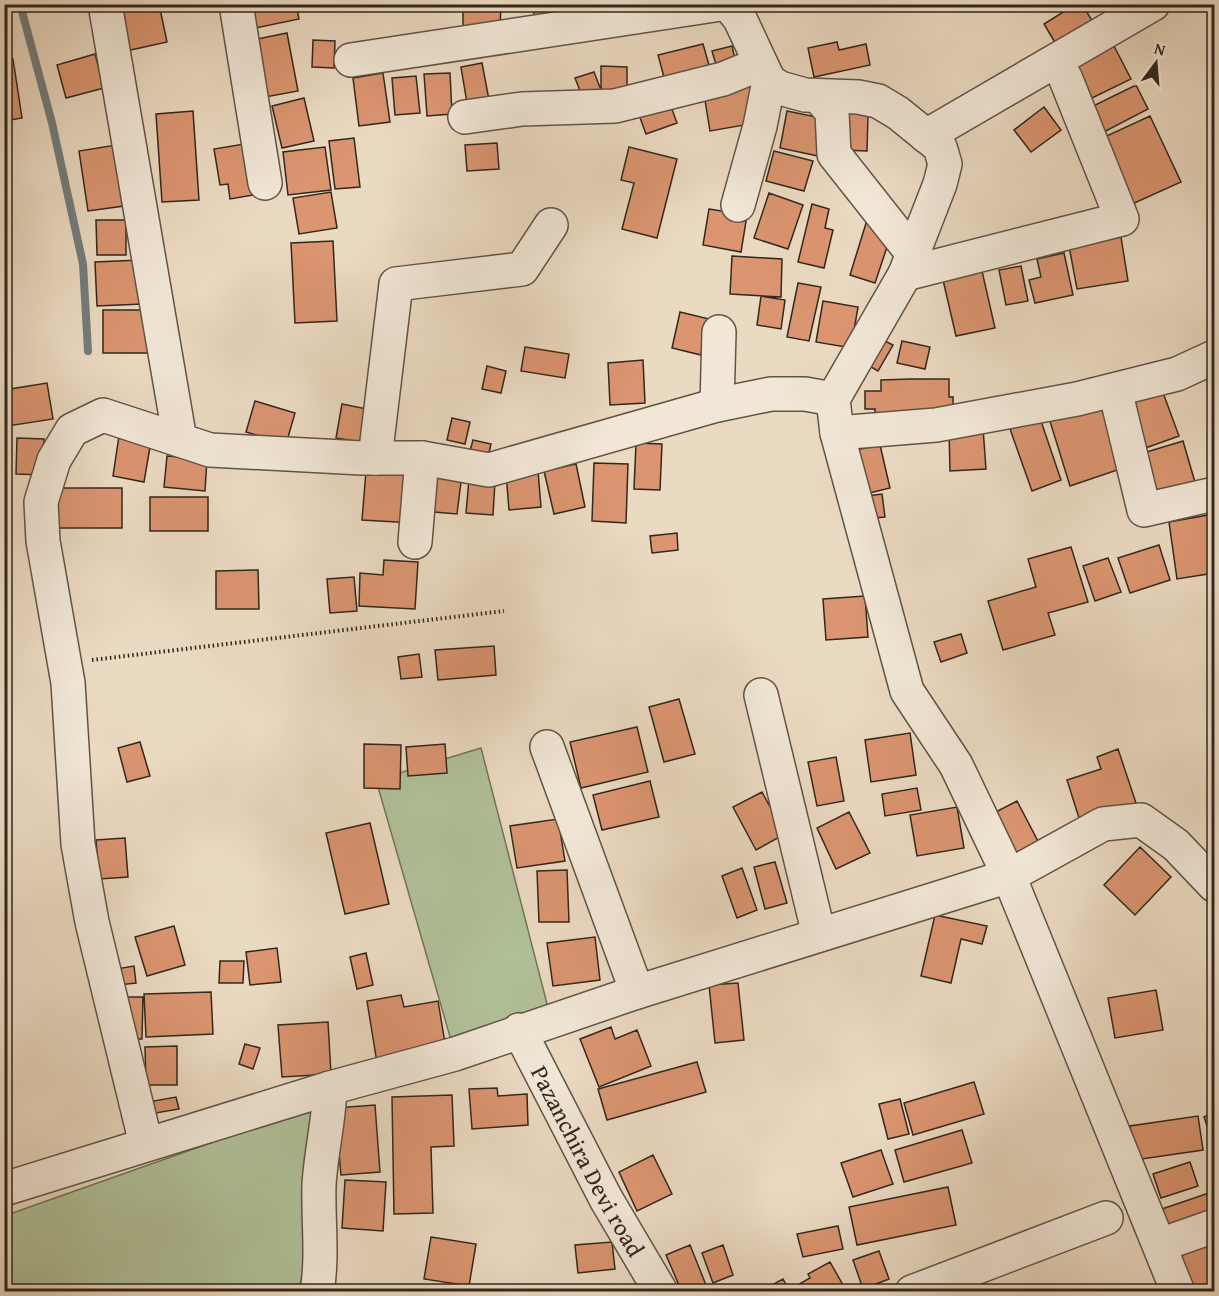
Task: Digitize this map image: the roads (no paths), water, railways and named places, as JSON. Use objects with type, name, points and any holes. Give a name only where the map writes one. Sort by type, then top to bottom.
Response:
[{"type":"street","points":[[105,4],[180,440]]},
{"type":"street","points":[[236,4],[265,183]]},
{"type":"street","points":[[351,60],[721,4]]},
{"type":"street","points":[[728,4],[740,19],[764,73],[780,88],[818,96],[878,101],[898,113],[940,147],[945,164],[940,184],[909,264],[833,399],[837,433],[907,691],[956,765],[1009,876],[1179,1292]]},
{"type":"street","points":[[926,136],[1153,4]]},
{"type":"street","points":[[465,117],[522,109],[615,106],[723,79],[764,73]]},
{"type":"street","points":[[738,204],[760,126],[764,73]]},
{"type":"street","points":[[909,264],[1122,219],[1065,77]]},
{"type":"street","points":[[818,96],[832,112],[834,154],[909,264]]},
{"type":"street","points":[[375,458],[396,284],[522,268],[551,225]]},
{"type":"street","points":[[717,405],[719,332]]},
{"type":"street","points":[[837,433],[936,425],[1115,390],[1177,374],[1215,357]]},
{"type":"street","points":[[1115,390],[1144,510],[1215,494]]},
{"type":"street","points":[[147,1144],[92,921],[78,844],[68,683],[43,542],[41,502],[54,460],[72,430],[103,415],[210,450],[422,458],[489,470],[717,405],[771,394],[805,394],[833,399]]},
{"type":"street","points":[[416,542],[422,458]]},
{"type":"street","points":[[761,694],[819,935]]},
{"type":"street","points":[[547,747],[637,992]]},
{"type":"street","points":[[4,1189],[330,1088],[455,1054],[519,1030],[552,1023],[637,992],[1009,876],[1103,824],[1142,820],[1176,845],[1215,885]]},
{"type":"street","name":"Pazanchira Devi road","points":[[519,1030],[606,1199],[661,1292]]},
{"type":"street","points":[[317,1292],[321,1261],[319,1186],[330,1088]]},
{"type":"street","points":[[912,1292],[1106,1218]]},
{"type":"street","points":[[1160,1245],[1215,1226]]},
{"type":"waterway","points":[[20,4],[52,123],[83,264],[88,351]]}]
